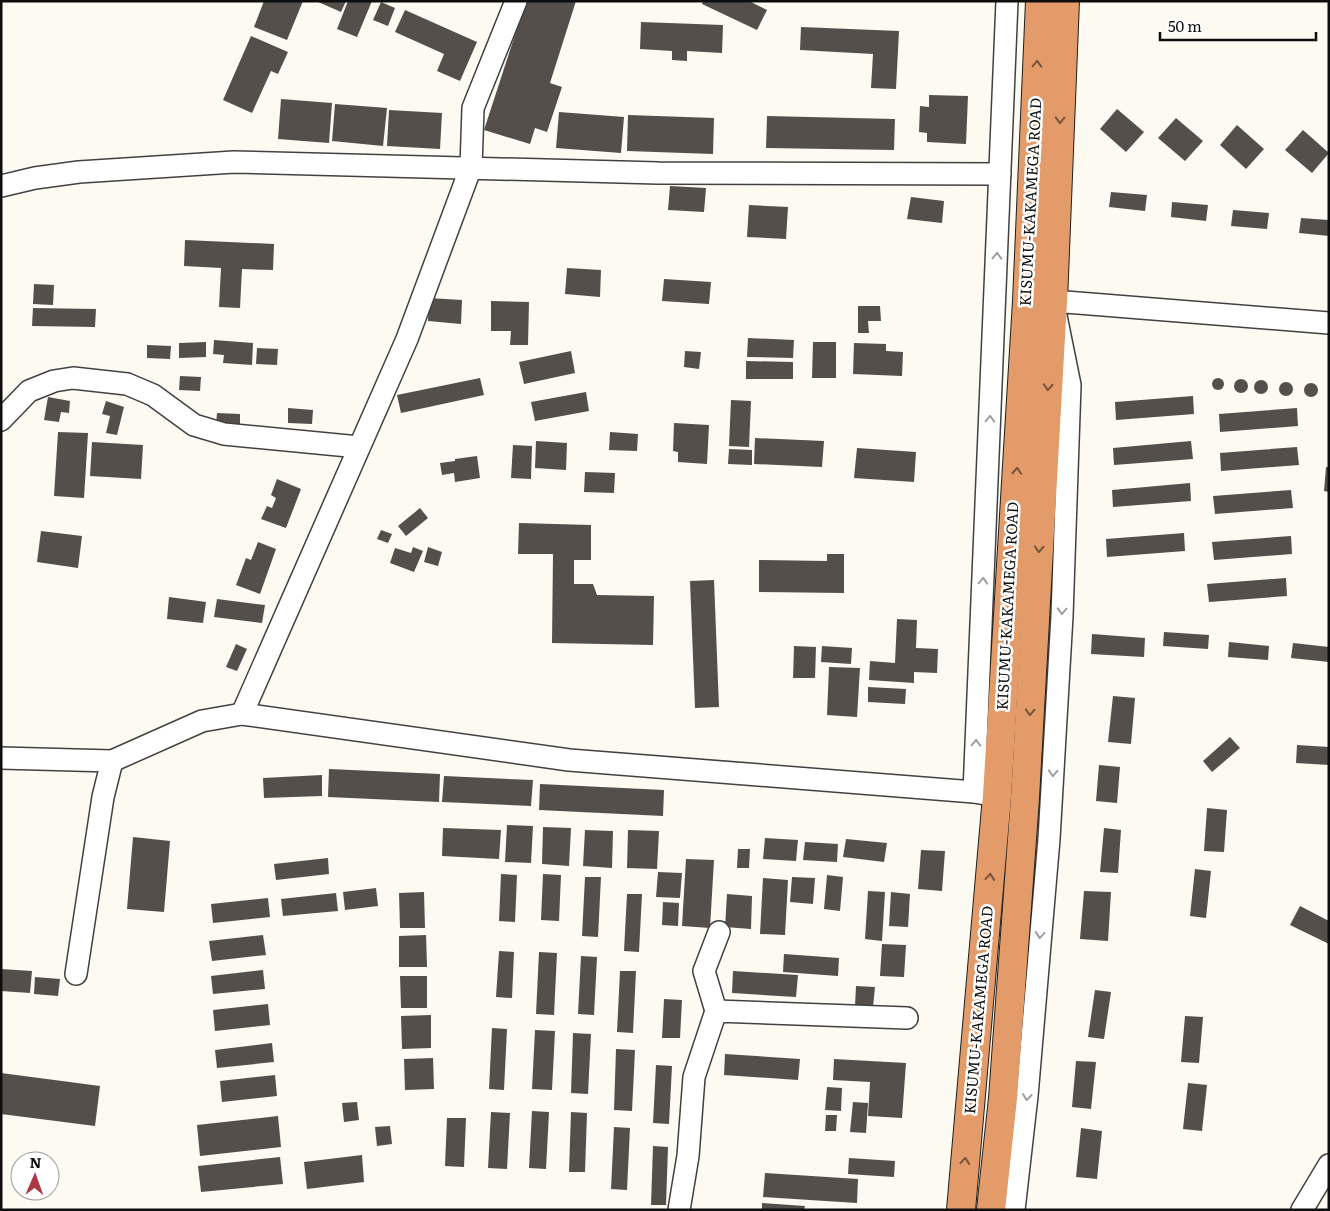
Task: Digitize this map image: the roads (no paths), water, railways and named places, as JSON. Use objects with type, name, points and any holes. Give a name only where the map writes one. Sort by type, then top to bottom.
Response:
[{"type":"highway","name":"KISUMU-KAKAMEGA ROAD","points":[[961,1210],[985,794],[1027,301],[1040,1]]},
{"type":"highway","name":"KISUMU-KAKAMEGA ROAD","points":[[991,1210],[1003,1098],[1025,798],[1054,301],[1065,1]]},
{"type":"street","points":[[242,714],[407,339],[471,167],[473,108],[516,1]]},
{"type":"street","points":[[1,758],[112,761],[202,721],[242,714],[569,760],[985,794],[1000,174],[1007,1]]},
{"type":"street","points":[[1,186],[35,178],[79,172],[234,162],[658,173],[1000,174]]},
{"type":"street","points":[[1014,1210],[1027,1096],[1049,839],[1062,616],[1070,385],[1054,301],[1329,323]]},
{"type":"street","points":[[1,420],[29,391],[54,381],[72,378],[127,384],[153,395],[194,425],[224,434],[359,447]]},
{"type":"street","points":[[76,974],[103,797],[112,761]]},
{"type":"street","points":[[679,1210],[688,1156],[694,1077],[716,1011],[704,971],[719,932]]},
{"type":"street","points":[[716,1011],[907,1018]]},
{"type":"street","points":[[1302,1210],[1329,1164]]}]
